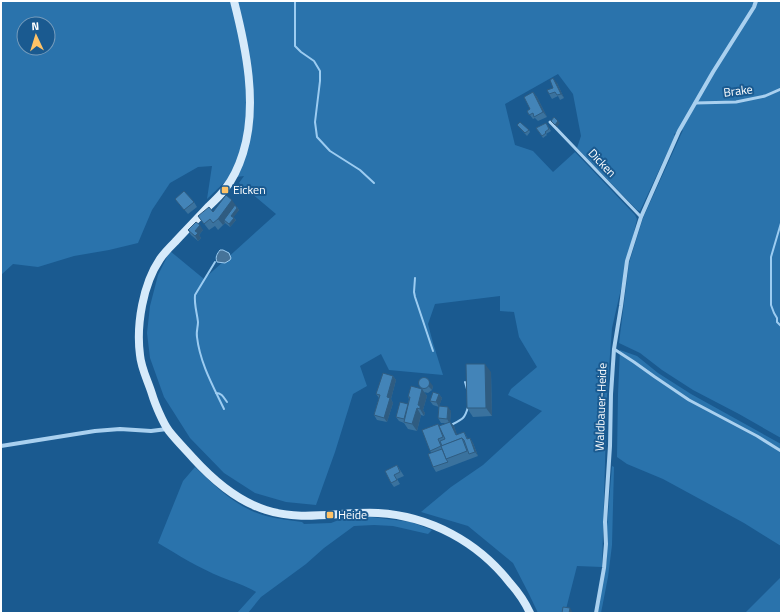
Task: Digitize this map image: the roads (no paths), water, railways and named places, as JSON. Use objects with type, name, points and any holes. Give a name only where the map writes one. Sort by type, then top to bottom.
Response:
[{"type":"main road","points":[[234,1],[244,44],[249,83],[249,123],[243,153],[236,171],[225,190],[160,258],[152,274],[141,307],[140,356],[155,401],[168,429],[219,484],[233,494],[263,510],[291,516],[360,513],[384,514],[412,518],[439,527],[478,550],[492,562],[517,592],[530,613]]},
{"type":"street","points":[[614,349],[627,260],[641,217],[680,131],[713,72],[754,7],[756,1]]},
{"type":"street","name":"Waldbauer-Heide","points":[[596,613],[604,568],[606,544],[614,349]]},
{"type":"street","points":[[1,446],[95,431],[120,429],[151,431],[168,429]]},
{"type":"lane","name":"Brake","points":[[695,103],[736,102],[765,96],[781,89]]},
{"type":"lane","name":"Dicken","points":[[550,122],[641,217]]},
{"type":"lane","name":"Waldbauer-Heide","points":[[614,349],[634,362],[654,378],[689,400],[757,436],[781,451]]},
{"type":"waterway","points":[[295,1],[295,46],[314,61],[320,71],[315,122],[317,137],[330,151],[360,170],[374,183]]},
{"type":"waterway","points":[[781,223],[771,257],[771,305],[777,318],[777,322],[781,326]]},
{"type":"waterway","points":[[215,262],[195,295],[195,305],[198,322],[197,335],[201,356],[211,383],[224,409]]},
{"type":"waterway","points":[[415,278],[415,297],[433,351]]},
{"type":"waterway","points":[[465,382],[467,389]]},
{"type":"waterway","points":[[216,393],[224,397],[227,402]]},
{"type":"waterway","points":[[453,424],[463,418],[468,407]]},
{"type":"place","name":"Eicken","points":[[225,190]]},
{"type":"place","name":"Heide","points":[[330,515]]}]
